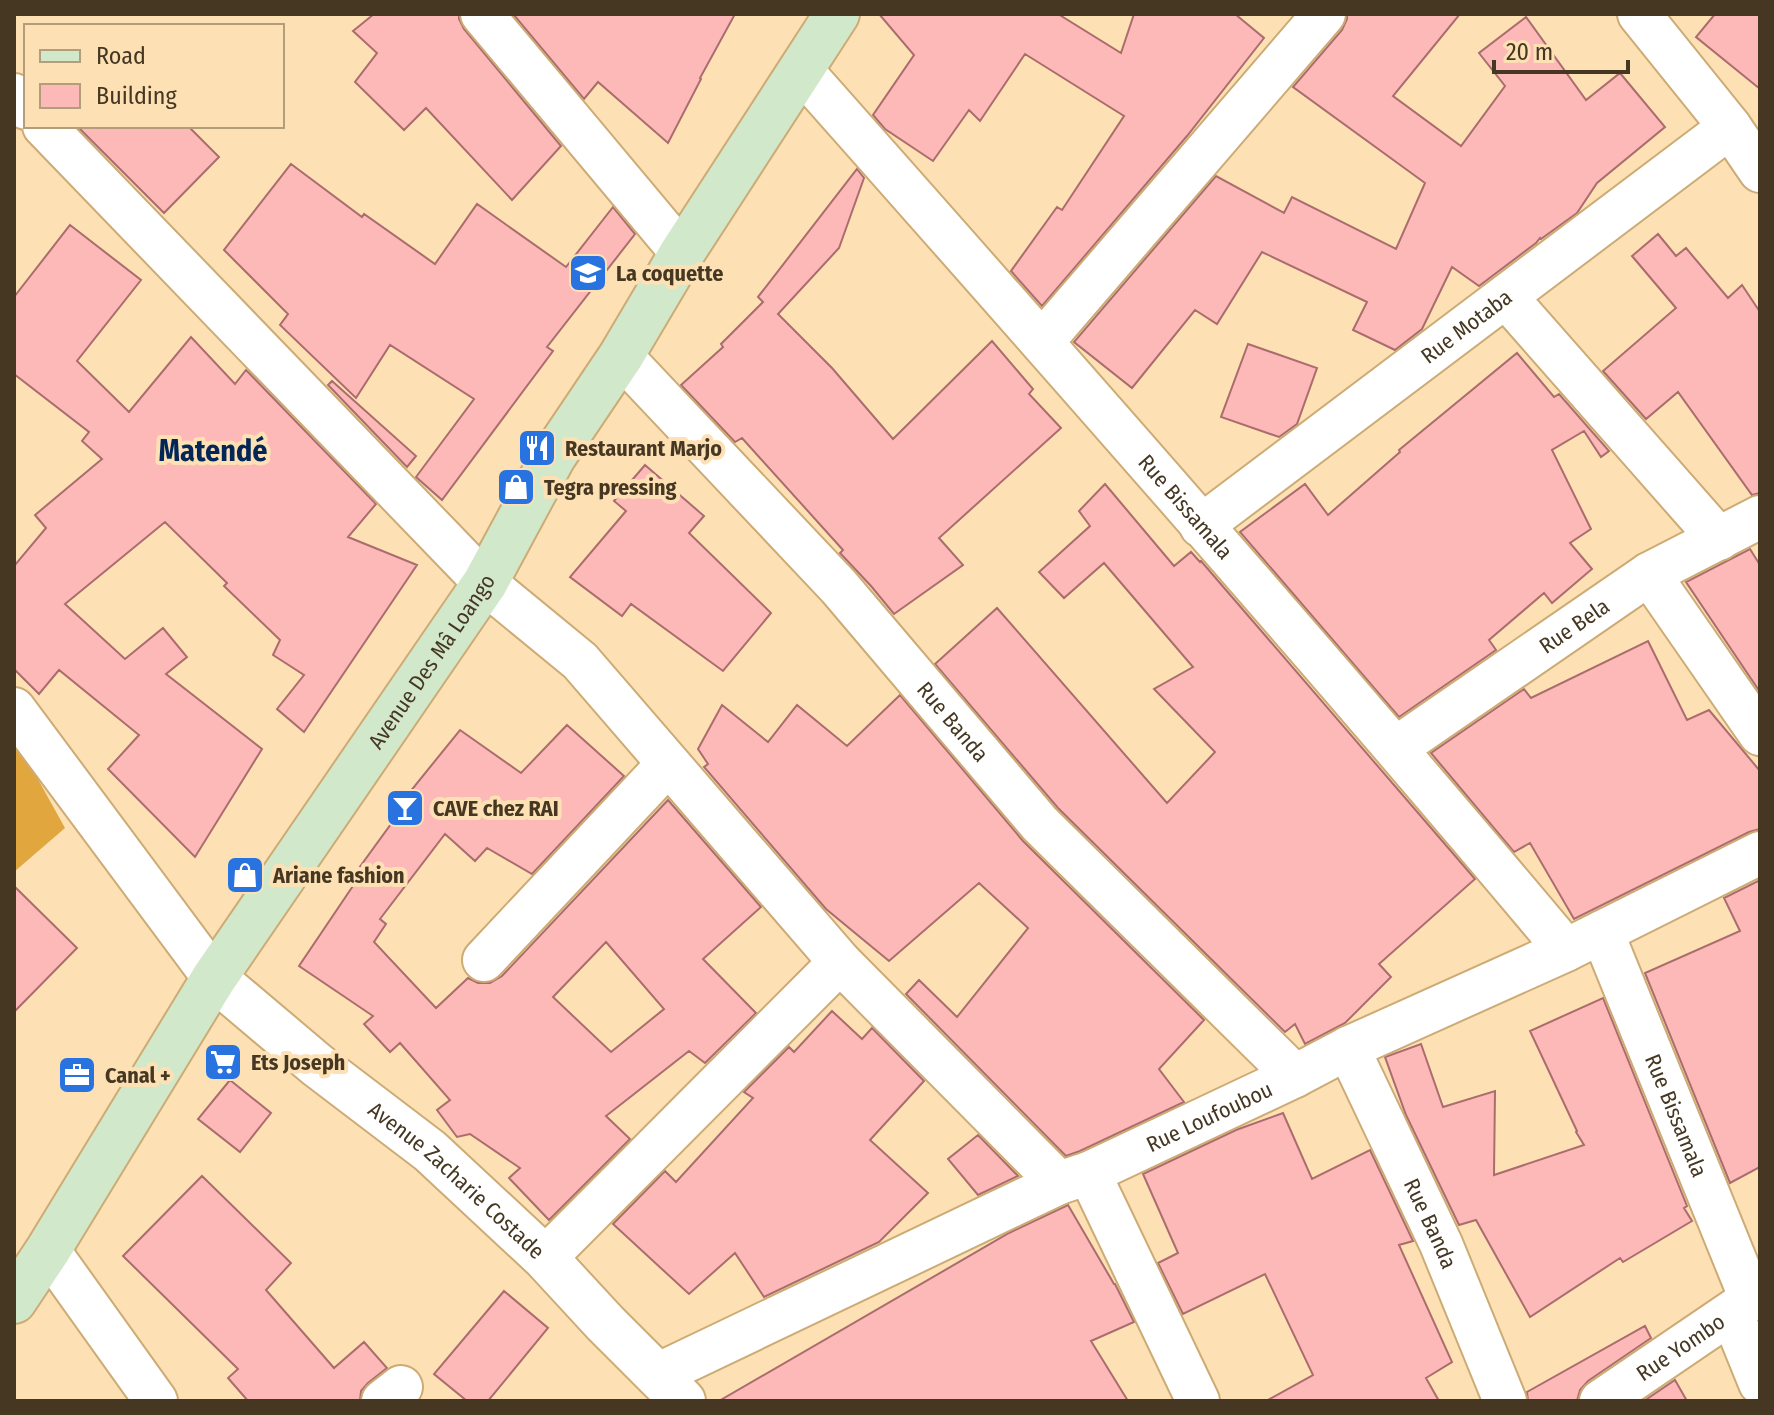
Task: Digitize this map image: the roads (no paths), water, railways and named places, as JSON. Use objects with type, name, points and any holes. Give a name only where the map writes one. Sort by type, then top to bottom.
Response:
[{"type":"main road","name":"Avenue Des Mâ Loango","points":[[14,1301],[214,978],[485,583],[553,457],[621,356],[682,253],[837,14]]},
{"type":"street","points":[[482,14],[682,253]]},
{"type":"street","points":[[1042,342],[1324,14]]},
{"type":"street","points":[[1648,18],[1760,171]]},
{"type":"street","name":"Rue Bissamala","points":[[801,70],[1396,748],[1584,941],[1748,1302],[1760,1383]]},
{"type":"street","name":"Rue Motaba","points":[[1201,526],[1730,127]]},
{"type":"street","points":[[46,128],[485,583],[580,661],[840,962],[1074,1178],[1198,1401]]},
{"type":"street","points":[[1506,297],[1719,539]]},
{"type":"street","name":"Rue Banda","points":[[621,356],[839,587],[1040,824],[1295,1076]]},
{"type":"street","name":"Rue Bela","points":[[1396,748],[1649,574],[1760,517]]},
{"type":"street","points":[[1649,574],[1760,734]]},
{"type":"street","points":[[14,709],[214,978]]},
{"type":"street","points":[[484,960],[668,764]]},
{"type":"street","name":"Rue Loufoubou","points":[[670,1388],[1074,1178],[1295,1076],[1348,1048],[1584,941],[1760,853]]},
{"type":"street","points":[[545,1258],[840,962]]},
{"type":"street","name":"Avenue Zacharie Costade","points":[[214,978],[317,1065],[430,1151],[545,1258],[670,1388]]},
{"type":"street","name":"Rue Banda","points":[[1348,1048],[1441,1244],[1505,1401]]},
{"type":"street","points":[[48,1250],[156,1401]]},
{"type":"street","name":"Rue Yombo","points":[[1601,1401],[1748,1302]]},
{"type":"place","name":"La coquette","points":[[588,273]]},
{"type":"place","name":"Restaurant Marjo","points":[[537,448]]},
{"type":"place","name":"Tegra pressing","points":[[516,487]]},
{"type":"place","name":"CAVE chez RAI","points":[[405,808]]},
{"type":"place","name":"Ariane fashion","points":[[245,875]]},
{"type":"place","name":"Ets Joseph","points":[[223,1062]]},
{"type":"place","name":"Canal +","points":[[77,1075]]},
{"type":"district","name":"Matendé","points":[[213,451]]}]
